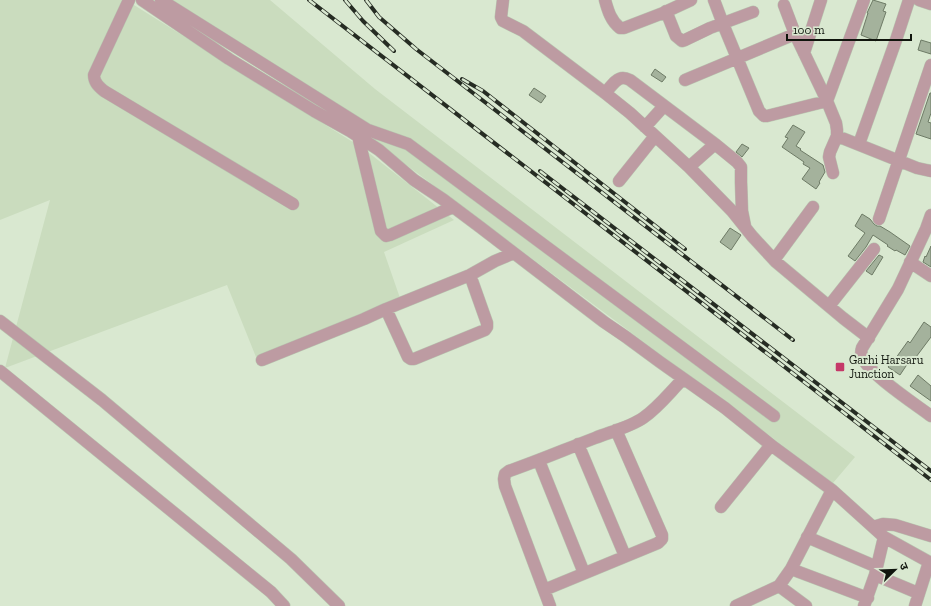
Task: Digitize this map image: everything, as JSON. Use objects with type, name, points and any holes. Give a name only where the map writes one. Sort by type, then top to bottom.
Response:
[{"type":"street","points":[[129,0],[94,75],[94,80],[99,87],[293,204]]},
{"type":"street","points":[[142,0],[229,59],[379,150],[414,180],[514,252],[604,322],[725,408],[771,445],[832,490],[884,537],[930,563],[918,593],[915,606]]},
{"type":"street","points":[[161,0],[368,130],[408,144],[774,416]]},
{"type":"street","points":[[503,0],[501,17],[503,21],[524,31],[630,113],[689,167],[732,211],[774,260],[869,338]]},
{"type":"street","points":[[604,0],[610,16],[615,24],[620,28],[624,28],[691,0]]},
{"type":"street","points":[[714,0],[759,111],[764,116],[827,101]]},
{"type":"street","points":[[804,53],[821,0]]},
{"type":"street","points":[[827,101],[864,0]]},
{"type":"street","points":[[859,144],[910,0]]},
{"type":"street","points":[[919,0],[931,4]]},
{"type":"street","points":[[784,4],[795,34],[836,123],[837,136],[829,157],[833,173]]},
{"type":"street","points":[[666,11],[676,36],[682,41],[710,28],[753,12]]},
{"type":"street","points":[[685,80],[795,34]]},
{"type":"street","points":[[879,219],[931,66]]},
{"type":"street","points":[[605,93],[619,79],[625,78],[630,80],[733,159],[741,167],[740,182],[742,211],[746,229]]},
{"type":"street","points":[[645,127],[664,106]]},
{"type":"street","points":[[358,136],[381,231],[386,236],[453,207]]},
{"type":"street","points":[[619,181],[655,136]]},
{"type":"street","points":[[837,136],[917,168],[931,170]]},
{"type":"street","points":[[689,167],[715,144]]},
{"type":"street","points":[[774,260],[813,207]]},
{"type":"street","points":[[931,215],[898,289],[862,348],[861,353],[862,358],[867,365],[881,379],[931,416]]},
{"type":"street","points":[[829,306],[874,249]]},
{"type":"street","points":[[262,360],[470,275],[514,252]]},
{"type":"street","points":[[910,262],[931,276]]},
{"type":"street","points":[[386,309],[408,357],[411,359],[421,356],[484,330],[487,327],[488,323],[470,275]]},
{"type":"street","points":[[0,321],[102,400],[291,559],[339,606]]},
{"type":"street","points":[[0,371],[271,592],[284,606]]},
{"type":"street","points":[[550,606],[506,486],[504,479],[505,474],[509,471],[539,461],[642,419],[654,409],[683,379]]},
{"type":"street","points":[[544,590],[658,543],[662,539],[662,535],[616,430]]},
{"type":"street","points":[[578,444],[625,556]]},
{"type":"street","points":[[721,507],[771,445]]},
{"type":"street","points":[[539,461],[584,573]]},
{"type":"street","points":[[736,606],[779,586],[791,568],[832,490]]},
{"type":"street","points":[[874,527],[883,524],[895,525],[931,536]]},
{"type":"street","points":[[807,537],[918,593]]},
{"type":"street","points":[[791,568],[866,602],[876,571],[884,537]]},
{"type":"street","points":[[779,586],[806,606]]},
{"type":"shaded area","points":[[0,0],[126,0],[364,149],[454,220],[384,252],[400,298],[256,357],[227,285],[5,368],[50,200],[0,220]]},
{"type":"shaded area","points":[[150,0],[270,0],[375,89],[855,457],[833,483],[358,129]]},
{"type":"building","points":[[873,0],[886,4],[883,11],[886,12],[876,41],[861,35],[867,13]]},
{"type":"building","points":[[921,40],[931,43],[931,54],[918,50]]},
{"type":"building","points":[[655,69],[666,77],[662,82],[651,75]]},
{"type":"building","points":[[534,88],[546,96],[541,103],[529,95]]},
{"type":"building","points":[[930,93],[931,113],[928,122],[931,123],[931,139],[916,134]]},
{"type":"building","points":[[793,125],[805,132],[796,146],[823,165],[825,172],[816,189],[802,179],[810,168],[782,147],[788,138],[785,137]]},
{"type":"building","points":[[742,144],[749,148],[742,157],[736,152]]},
{"type":"building","points":[[862,214],[877,226],[880,226],[890,232],[910,246],[905,255],[887,246],[888,245],[873,235],[855,261],[848,256],[865,233],[855,226]]},
{"type":"building","points":[[730,228],[741,235],[731,250],[720,242]]},
{"type":"building","points":[[931,246],[931,267],[923,262]]},
{"type":"building","points":[[879,255],[883,257],[872,275],[866,271]]},
{"type":"building","points":[[924,322],[931,327],[931,337],[910,365],[908,363],[900,375],[888,367],[908,341],[910,343]]},
{"type":"building","points":[[918,375],[931,386],[931,401],[910,386]]},
{"type":"railway","points":[[309,0],[931,480]]},
{"type":"railway","points":[[345,0],[363,21],[394,51]]},
{"type":"railway","points":[[366,0],[379,17],[416,49],[793,340]]},
{"type":"railway","points":[[462,79],[483,91],[685,249]]},
{"type":"railway","points":[[540,171],[931,471]]},
{"type":"place","name":"Garhi Harsaru Junction","points":[[840,367]]}]
